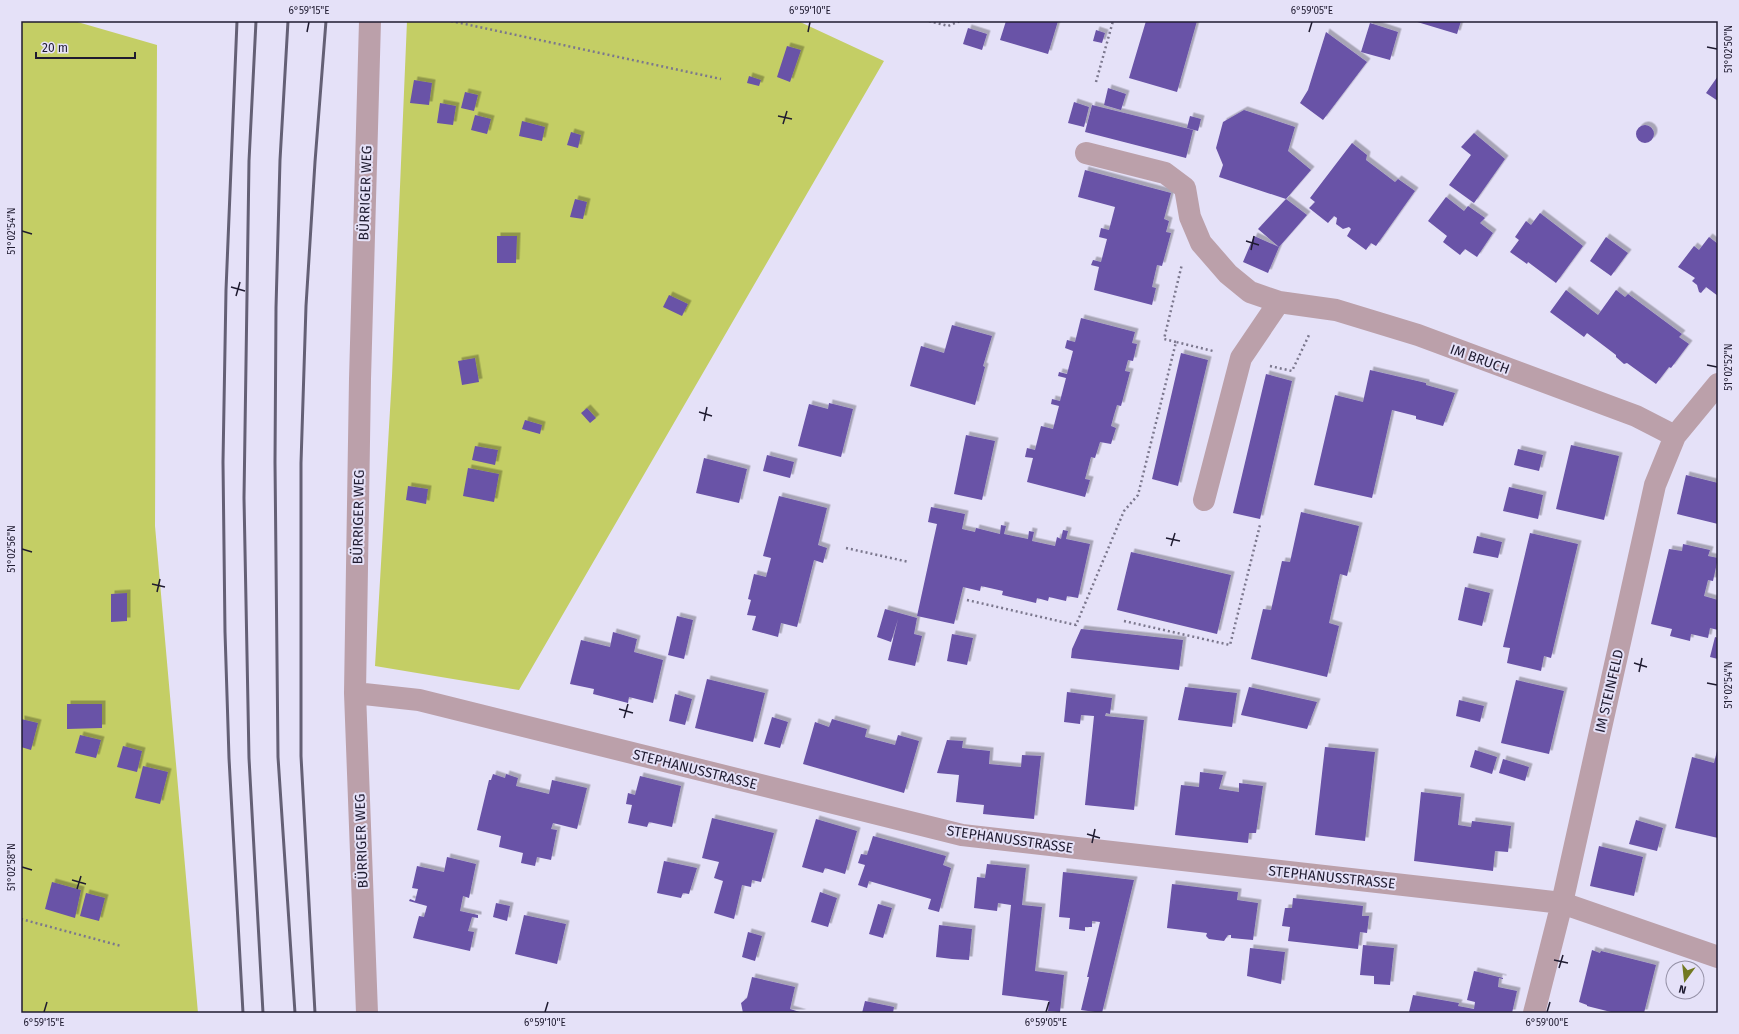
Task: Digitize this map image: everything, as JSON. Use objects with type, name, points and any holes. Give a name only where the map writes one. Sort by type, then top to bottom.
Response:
[{"type":"street","name":"BÜRRIGER WEG","points":[[367,1013],[355,693],[360,387],[370,21]]},
{"type":"street","name":"IM BRUCH","points":[[1086,153],[1165,173],[1185,188],[1192,223],[1201,243],[1228,274],[1250,292],[1279,302],[1336,310],[1418,335],[1636,416],[1675,436]]},
{"type":"street","points":[[1204,500],[1241,358],[1279,302]]},
{"type":"street","name":"IM STEINFELD","points":[[1534,1013],[1562,903],[1655,485],[1675,436],[1718,384]]},
{"type":"street","name":"STEPHANUSSTRASSE","points":[[355,693],[419,700],[962,836],[1562,903],[1717,955]]},
{"type":"path","points":[[451,21],[721,79]]},
{"type":"path","points":[[929,21],[948,26],[960,21]]},
{"type":"path","points":[[1096,82],[1113,21]]},
{"type":"path","points":[[1176,342],[1164,339],[1192,223]]},
{"type":"path","points":[[967,600],[1076,625],[1124,511],[1138,495]]},
{"type":"path","points":[[1124,621],[1230,645],[1260,525]]},
{"type":"path","points":[[846,548],[908,562]]},
{"type":"path","points":[[21,919],[121,946]]},
{"type":"green space","points":[[21,21],[74,21],[157,45],[155,526],[198,1013],[21,1013]]},
{"type":"green space","points":[[407,21],[798,21],[884,61],[519,690],[375,666],[392,376]]},
{"type":"building","points":[[1006,21],[1058,21],[1048,54],[1000,40]]},
{"type":"building","points":[[1146,21],[1197,21],[1177,92],[1129,78]]},
{"type":"building","points":[[1414,21],[1461,21],[1457,34]]},
{"type":"building","points":[[1370,23],[1398,32],[1390,60],[1361,52]]},
{"type":"building","points":[[968,28],[987,34],[982,50],[963,44]]},
{"type":"building","points":[[1096,30],[1105,33],[1102,43],[1093,41]]},
{"type":"building","points":[[1326,32],[1367,62],[1323,120],[1300,103],[1308,90]]},
{"type":"building","points":[[787,46],[801,50],[790,82],[777,77]]},
{"type":"building","points":[[749,76],[761,80],[759,86],[747,83]]},
{"type":"building","points":[[1718,76],[1718,101],[1706,93]]},
{"type":"building","points":[[414,80],[432,83],[429,105],[410,103]]},
{"type":"building","points":[[1108,88],[1126,94],[1121,110],[1104,105]]},
{"type":"building","points":[[465,92],[478,95],[474,111],[461,108]]},
{"type":"building","points":[[1074,102],[1089,107],[1084,127],[1068,123]]},
{"type":"building","points":[[440,103],[456,106],[453,125],[437,123]]},
{"type":"building","points":[[1092,105],[1193,130],[1186,158],[1085,132]]},
{"type":"building","points":[[1244,110],[1295,127],[1288,151],[1311,170],[1286,199],[1219,177],[1223,165],[1216,148],[1223,122]]},
{"type":"building","points":[[475,115],[491,119],[487,134],[471,130]]},
{"type":"building","points":[[1190,116],[1201,119],[1198,131],[1187,128]]},
{"type":"building","points":[[522,121],[545,127],[542,141],[519,136]]},
{"type":"building","points":[[1641,125],[1649,125],[1654,130],[1652,141],[1649,143],[1641,143],[1636,138],[1636,130]]},
{"type":"building","points":[[571,132],[581,135],[578,148],[567,145]]},
{"type":"building","points":[[1474,133],[1505,159],[1474,203],[1449,185],[1471,155],[1461,147]]},
{"type":"building","points":[[1352,143],[1367,155],[1366,160],[1395,182],[1398,179],[1415,191],[1376,246],[1371,243],[1366,250],[1347,236],[1351,229],[1349,227],[1343,229],[1336,224],[1337,218],[1334,216],[1328,223],[1309,208],[1315,202],[1310,198]]},
{"type":"building","points":[[1085,170],[1171,193],[1164,219],[1169,221],[1166,232],[1171,233],[1162,266],[1157,265],[1152,287],[1156,288],[1152,305],[1094,290],[1099,267],[1091,265],[1093,260],[1101,262],[1107,239],[1099,237],[1101,228],[1109,230],[1115,207],[1078,197]]},
{"type":"building","points":[[1446,197],[1464,211],[1468,206],[1485,218],[1480,223],[1493,233],[1477,257],[1465,249],[1460,255],[1443,242],[1447,236],[1428,221]]},
{"type":"building","points":[[575,199],[587,202],[583,219],[570,217]]},
{"type":"building","points":[[1286,199],[1307,215],[1279,247],[1258,229]]},
{"type":"building","points":[[1540,213],[1583,246],[1556,283],[1528,262],[1527,264],[1510,252],[1519,240],[1515,237],[1526,221],[1531,225]]},
{"type":"building","points":[[497,236],[517,236],[516,263],[497,263]]},
{"type":"building","points":[[1254,236],[1279,247],[1268,273],[1243,262]]},
{"type":"building","points":[[1606,237],[1628,253],[1611,276],[1590,261]]},
{"type":"building","points":[[1709,237],[1718,244],[1718,296],[1706,287],[1701,293],[1699,292],[1697,285],[1692,281],[1695,278],[1678,267],[1694,246],[1699,250]]},
{"type":"building","points":[[1566,290],[1598,315],[1616,290],[1625,297],[1628,294],[1682,334],[1679,337],[1689,344],[1671,368],[1669,367],[1656,384],[1627,363],[1624,364],[1616,357],[1616,355],[1587,333],[1584,337],[1550,312]]},
{"type":"building","points":[[669,295],[688,304],[682,316],[663,307]]},
{"type":"building","points":[[1081,318],[1135,332],[1132,343],[1137,344],[1133,361],[1128,360],[1125,371],[1130,372],[1121,406],[1117,405],[1111,426],[1116,428],[1111,444],[1100,442],[1095,458],[1091,457],[1085,479],[1090,480],[1085,497],[1027,482],[1033,458],[1025,457],[1027,448],[1035,450],[1041,426],[1053,429],[1059,406],[1051,404],[1052,399],[1060,401],[1066,378],[1058,376],[1059,372],[1067,374],[1073,351],[1065,348],[1067,340],[1075,342]]},
{"type":"building","points":[[952,325],[992,336],[983,366],[985,367],[975,405],[910,386],[921,346],[944,353]]},
{"type":"building","points":[[1181,353],[1208,360],[1178,486],[1152,479]]},
{"type":"building","points":[[475,358],[479,382],[462,385],[458,361]]},
{"type":"building","points":[[1370,370],[1426,383],[1426,385],[1455,393],[1443,426],[1416,419],[1416,416],[1392,410],[1372,498],[1314,485],[1335,395],[1363,402]]},
{"type":"building","points":[[1266,374],[1292,381],[1260,519],[1233,513]]},
{"type":"building","points":[[829,403],[853,409],[841,457],[798,446],[809,404],[828,409]]},
{"type":"building","points":[[587,408],[596,418],[590,423],[581,413]]},
{"type":"building","points":[[525,420],[542,425],[540,434],[522,429]]},
{"type":"building","points":[[966,435],[995,441],[982,500],[954,494]]},
{"type":"building","points":[[1571,445],[1619,456],[1604,520],[1556,509]]},
{"type":"building","points":[[475,446],[498,450],[495,465],[472,460]]},
{"type":"building","points":[[1518,449],[1543,455],[1539,471],[1514,465]]},
{"type":"building","points":[[767,455],[794,462],[790,478],[763,471]]},
{"type":"building","points":[[704,458],[747,469],[739,503],[696,493]]},
{"type":"building","points":[[468,468],[499,474],[494,502],[463,496]]},
{"type":"building","points":[[1686,475],[1718,483],[1718,524],[1677,514]]},
{"type":"building","points":[[408,486],[428,489],[426,504],[406,500]]},
{"type":"building","points":[[1509,487],[1543,495],[1538,519],[1503,511]]},
{"type":"building","points":[[779,496],[827,508],[818,545],[827,548],[823,563],[814,560],[797,627],[781,623],[778,637],[752,630],[756,616],[747,615],[751,600],[748,599],[754,574],[766,577],[771,558],[763,556]]},
{"type":"building","points":[[931,507],[965,514],[962,529],[975,532],[976,528],[1000,534],[1001,525],[1006,526],[1004,534],[1028,539],[1029,531],[1034,532],[1032,541],[1055,546],[1057,537],[1061,539],[1063,530],[1068,531],[1066,539],[1090,544],[1078,598],[1067,596],[1066,601],[1049,597],[1048,601],[1037,598],[1036,603],[1002,595],[1003,591],[981,586],[980,591],[963,587],[954,624],[917,616],[937,524],[928,522]]},
{"type":"building","points":[[1301,512],[1359,526],[1347,576],[1340,574],[1329,623],[1339,626],[1327,677],[1251,659],[1263,609],[1271,610],[1282,561],[1290,562]]},
{"type":"building","points":[[1530,533],[1578,544],[1551,658],[1544,656],[1541,671],[1507,663],[1510,648],[1503,647]]},
{"type":"building","points":[[1477,536],[1502,542],[1498,558],[1473,553]]},
{"type":"building","points":[[1683,544],[1710,550],[1708,556],[1718,558],[1713,581],[1708,580],[1704,596],[1718,600],[1718,630],[1710,628],[1708,638],[1691,634],[1690,641],[1670,636],[1672,629],[1651,624],[1669,549],[1682,551]]},
{"type":"building","points":[[1131,552],[1231,575],[1217,634],[1117,610]]},
{"type":"building","points":[[1465,587],[1490,593],[1482,626],[1458,620]]},
{"type":"building","points":[[127,593],[127,621],[111,622],[111,594]]},
{"type":"building","points":[[885,609],[917,618],[914,634],[922,636],[915,666],[888,660],[898,619],[891,642],[877,637]]},
{"type":"building","points":[[677,616],[693,620],[684,659],[668,655]]},
{"type":"building","points":[[1081,629],[1183,640],[1179,670],[1071,658],[1072,649]]},
{"type":"building","points":[[613,632],[637,639],[634,652],[663,660],[653,703],[629,697],[628,703],[593,694],[594,689],[570,684],[581,640],[610,647]]},
{"type":"building","points":[[952,634],[973,638],[967,665],[947,661]]},
{"type":"building","points":[[1715,637],[1718,638],[1718,659],[1710,657]]},
{"type":"building","points":[[707,679],[765,693],[753,742],[695,728]]},
{"type":"building","points":[[1516,680],[1564,691],[1549,754],[1501,743]]},
{"type":"building","points":[[1185,687],[1237,693],[1232,727],[1178,720]]},
{"type":"building","points":[[1249,687],[1317,702],[1307,729],[1241,715]]},
{"type":"building","points":[[1067,692],[1112,698],[1110,714],[1106,713],[1105,716],[1144,720],[1134,810],[1085,805],[1094,716],[1081,715],[1080,724],[1064,722]]},
{"type":"building","points":[[675,694],[692,699],[685,725],[669,721]]},
{"type":"building","points":[[1459,700],[1484,706],[1480,722],[1456,716]]},
{"type":"building","points":[[67,704],[102,704],[102,728],[67,729]]},
{"type":"building","points":[[772,717],[788,722],[780,748],[764,744]]},
{"type":"building","points":[[21,719],[38,723],[31,750],[21,747]]},
{"type":"building","points":[[832,719],[867,729],[865,737],[895,745],[898,735],[919,741],[904,793],[803,764],[815,722],[829,727]]},
{"type":"building","points":[[80,735],[101,740],[96,758],[75,753]]},
{"type":"building","points":[[947,740],[963,741],[962,748],[990,751],[989,764],[1021,767],[1022,755],[1041,756],[1034,819],[983,814],[984,805],[956,802],[959,775],[937,773]]},
{"type":"building","points":[[123,746],[142,751],[137,772],[117,767]]},
{"type":"building","points":[[1325,747],[1375,752],[1365,841],[1315,835]]},
{"type":"building","points":[[1718,747],[1718,838],[1675,828],[1692,757],[1714,763]]},
{"type":"building","points":[[1475,750],[1497,757],[1492,774],[1470,767]]},
{"type":"building","points":[[1503,759],[1529,767],[1525,781],[1499,773]]},
{"type":"building","points":[[143,766],[168,772],[160,804],[135,798]]},
{"type":"building","points":[[1200,772],[1223,775],[1219,789],[1239,792],[1239,783],[1263,786],[1256,833],[1249,833],[1248,843],[1175,835],[1181,785],[1199,787]]},
{"type":"building","points":[[493,774],[505,778],[506,774],[518,778],[516,786],[549,794],[552,780],[587,788],[577,829],[553,823],[551,829],[557,830],[551,860],[537,857],[535,866],[521,863],[523,853],[499,847],[501,836],[477,830],[489,780],[491,780]]},
{"type":"building","points":[[640,776],[681,786],[672,827],[649,822],[647,827],[628,823],[632,805],[626,804],[628,793],[635,795]]},
{"type":"building","points":[[1421,792],[1461,797],[1458,825],[1471,827],[1472,821],[1511,826],[1508,852],[1495,851],[1493,871],[1414,861]]},
{"type":"building","points":[[712,818],[774,833],[761,882],[752,880],[751,887],[742,885],[734,919],[714,913],[723,881],[714,878],[719,862],[702,858]]},
{"type":"building","points":[[816,819],[857,831],[845,874],[825,868],[823,873],[802,867]]},
{"type":"building","points":[[1636,820],[1663,828],[1657,851],[1629,844]]},
{"type":"building","points":[[873,836],[946,856],[943,865],[951,868],[939,912],[928,909],[931,899],[869,881],[867,888],[858,885],[865,865],[858,863],[861,854],[867,855]]},
{"type":"building","points":[[1599,846],[1643,857],[1634,896],[1590,886]]},
{"type":"building","points":[[447,857],[476,864],[469,898],[463,896],[460,911],[478,915],[478,918],[472,917],[468,931],[474,932],[470,951],[413,938],[419,916],[424,917],[427,906],[409,901],[410,899],[415,901],[418,889],[412,888],[417,866],[444,872]]},
{"type":"building","points":[[664,861],[697,868],[689,894],[683,893],[681,898],[657,893]]},
{"type":"building","points":[[987,864],[1026,868],[1022,905],[1042,907],[1035,971],[1064,975],[1060,1012],[1048,1011],[1049,1001],[1002,995],[1011,905],[998,903],[997,911],[974,908],[977,877],[985,878]]},
{"type":"building","points":[[1063,872],[1134,880],[1102,1013],[1081,1010],[1100,922],[1092,921],[1092,927],[1085,927],[1085,931],[1069,929],[1070,918],[1059,917]]},
{"type":"building","points":[[52,882],[81,890],[75,918],[45,909]]},
{"type":"building","points":[[1172,884],[1238,892],[1237,900],[1258,903],[1253,940],[1231,938],[1231,935],[1228,935],[1224,941],[1209,939],[1206,936],[1207,933],[1167,928]]},
{"type":"building","points":[[820,892],[837,898],[828,927],[811,922]]},
{"type":"building","points":[[86,893],[105,898],[99,921],[80,916]]},
{"type":"building","points":[[1293,898],[1363,906],[1362,916],[1369,916],[1367,933],[1360,932],[1358,949],[1288,941],[1290,927],[1282,926],[1285,908],[1292,908]]},
{"type":"building","points":[[496,903],[510,906],[507,921],[493,917]]},
{"type":"building","points":[[878,904],[892,908],[883,938],[869,934]]},
{"type":"building","points":[[524,915],[566,924],[557,964],[515,954]]},
{"type":"building","points":[[939,925],[955,927],[952,959],[936,957]]},
{"type":"building","points":[[955,927],[972,929],[969,960],[952,959]]},
{"type":"building","points":[[748,932],[762,936],[755,961],[742,957]]},
{"type":"building","points":[[1363,945],[1394,948],[1390,985],[1374,984],[1374,976],[1360,975]]},
{"type":"building","points":[[1250,948],[1285,952],[1281,984],[1247,976]]},
{"type":"building","points":[[1592,950],[1656,965],[1644,1013],[1615,1013],[1587,1006],[1579,1002]]},
{"type":"building","points":[[1474,971],[1503,978],[1499,978],[1498,987],[1517,991],[1512,1013],[1409,1012],[1413,995],[1459,1003],[1458,1006],[1474,1009],[1475,1002],[1467,1000]]},
{"type":"building","points":[[752,977],[795,987],[790,1009],[803,1013],[743,1013],[741,1003],[747,998]]},
{"type":"building","points":[[865,1001],[894,1007],[893,1013],[862,1013]]},
{"type":"railway","points":[[237,21],[226,290],[223,462],[225,632],[229,758],[243,1013]]},
{"type":"railway","points":[[256,21],[249,161],[244,498],[249,758],[263,1013]]},
{"type":"railway","points":[[288,21],[280,160],[276,308],[275,462],[278,757],[295,1013]]},
{"type":"railway","points":[[315,1013],[301,756],[301,463],[306,306],[326,21]]}]
